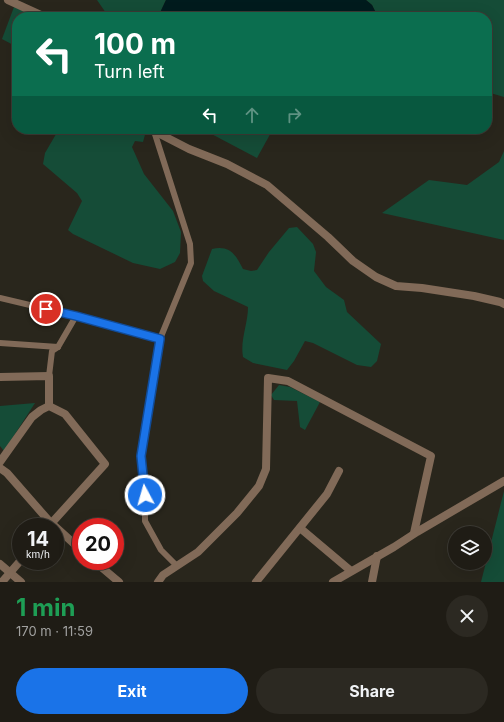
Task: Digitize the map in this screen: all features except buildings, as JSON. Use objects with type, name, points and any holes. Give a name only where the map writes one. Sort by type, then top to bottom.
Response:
[{"type":"street","points":[[8,0],[34,12]]},
{"type":"street","points":[[161,134],[189,149],[227,164],[267,185],[328,237],[353,261],[376,277],[396,286],[422,288],[474,296],[504,304]]},
{"type":"street","points":[[0,376],[49,376],[49,406]]},
{"type":"street","points":[[158,582],[163,575],[198,552],[237,513],[259,486],[266,469],[268,378],[288,381],[431,456],[414,534]]},
{"type":"street","points":[[0,462],[32,416],[49,406]]},
{"type":"street","points":[[49,406],[65,414],[105,464],[56,518]]},
{"type":"street","points":[[0,468],[7,473],[44,518]]},
{"type":"street","points":[[256,582],[327,494],[339,471]]},
{"type":"street","points":[[332,582],[504,481]]},
{"type":"street","points":[[300,528],[351,571]]},
{"type":"street","points":[[64,536],[72,543]]},
{"type":"street","points":[[372,582],[377,556]]},
{"type":"street","points":[[0,564],[21,582]]},
{"type":"street","points":[[2,582],[13,570]]},
{"type":"street","points":[[104,570],[118,582]]},
{"type":"lane","points":[[154,134],[190,244],[191,263],[160,339],[141,456],[145,495],[145,521],[161,550],[177,566]]},
{"type":"lane","points":[[0,298],[76,316],[160,339]]},
{"type":"lane","points":[[49,376],[52,351],[58,347],[76,316]]},
{"type":"lane","points":[[0,343],[58,347]]},
{"type":"green space","points":[[97,0],[166,0],[160,12],[105,12]]},
{"type":"green space","points":[[366,0],[504,0],[504,97],[492,93],[492,12],[376,12],[372,5]]},
{"type":"green space","points":[[14,7],[26,12],[12,12]]},
{"type":"green space","points":[[12,12],[12,44],[2,39]]},
{"type":"green space","points":[[56,134],[145,134],[143,142],[135,141],[132,147],[144,174],[173,211],[181,232],[180,253],[175,262],[160,269],[133,263],[73,234],[68,230],[82,201],[77,193],[43,164],[45,153]]},
{"type":"green space","points":[[211,134],[270,134],[257,158]]},
{"type":"green space","points":[[504,151],[504,240],[382,213],[429,180],[467,185],[499,162]]},
{"type":"green space","points":[[297,227],[313,244],[316,252],[314,271],[326,287],[344,300],[347,312],[381,344],[377,361],[371,367],[357,365],[313,343],[305,341],[294,361],[287,370],[253,363],[243,357],[243,338],[248,307],[214,291],[203,281],[202,276],[212,249],[223,248],[228,250],[235,255],[243,269],[251,271],[257,270],[269,252],[289,228]]},
{"type":"green space","points":[[279,385],[290,387],[320,402],[305,430],[300,427],[297,401],[274,400],[271,395]]},
{"type":"green space","points":[[35,403],[4,451],[0,446],[0,406]]},
{"type":"green space","points":[[504,491],[504,582],[481,582],[484,570],[492,570],[492,538]]},
{"type":"water","points":[[166,0],[366,0],[372,5],[376,12],[160,12]]},
{"type":"route","points":[[46,309],[160,339],[141,456],[145,495]]}]
